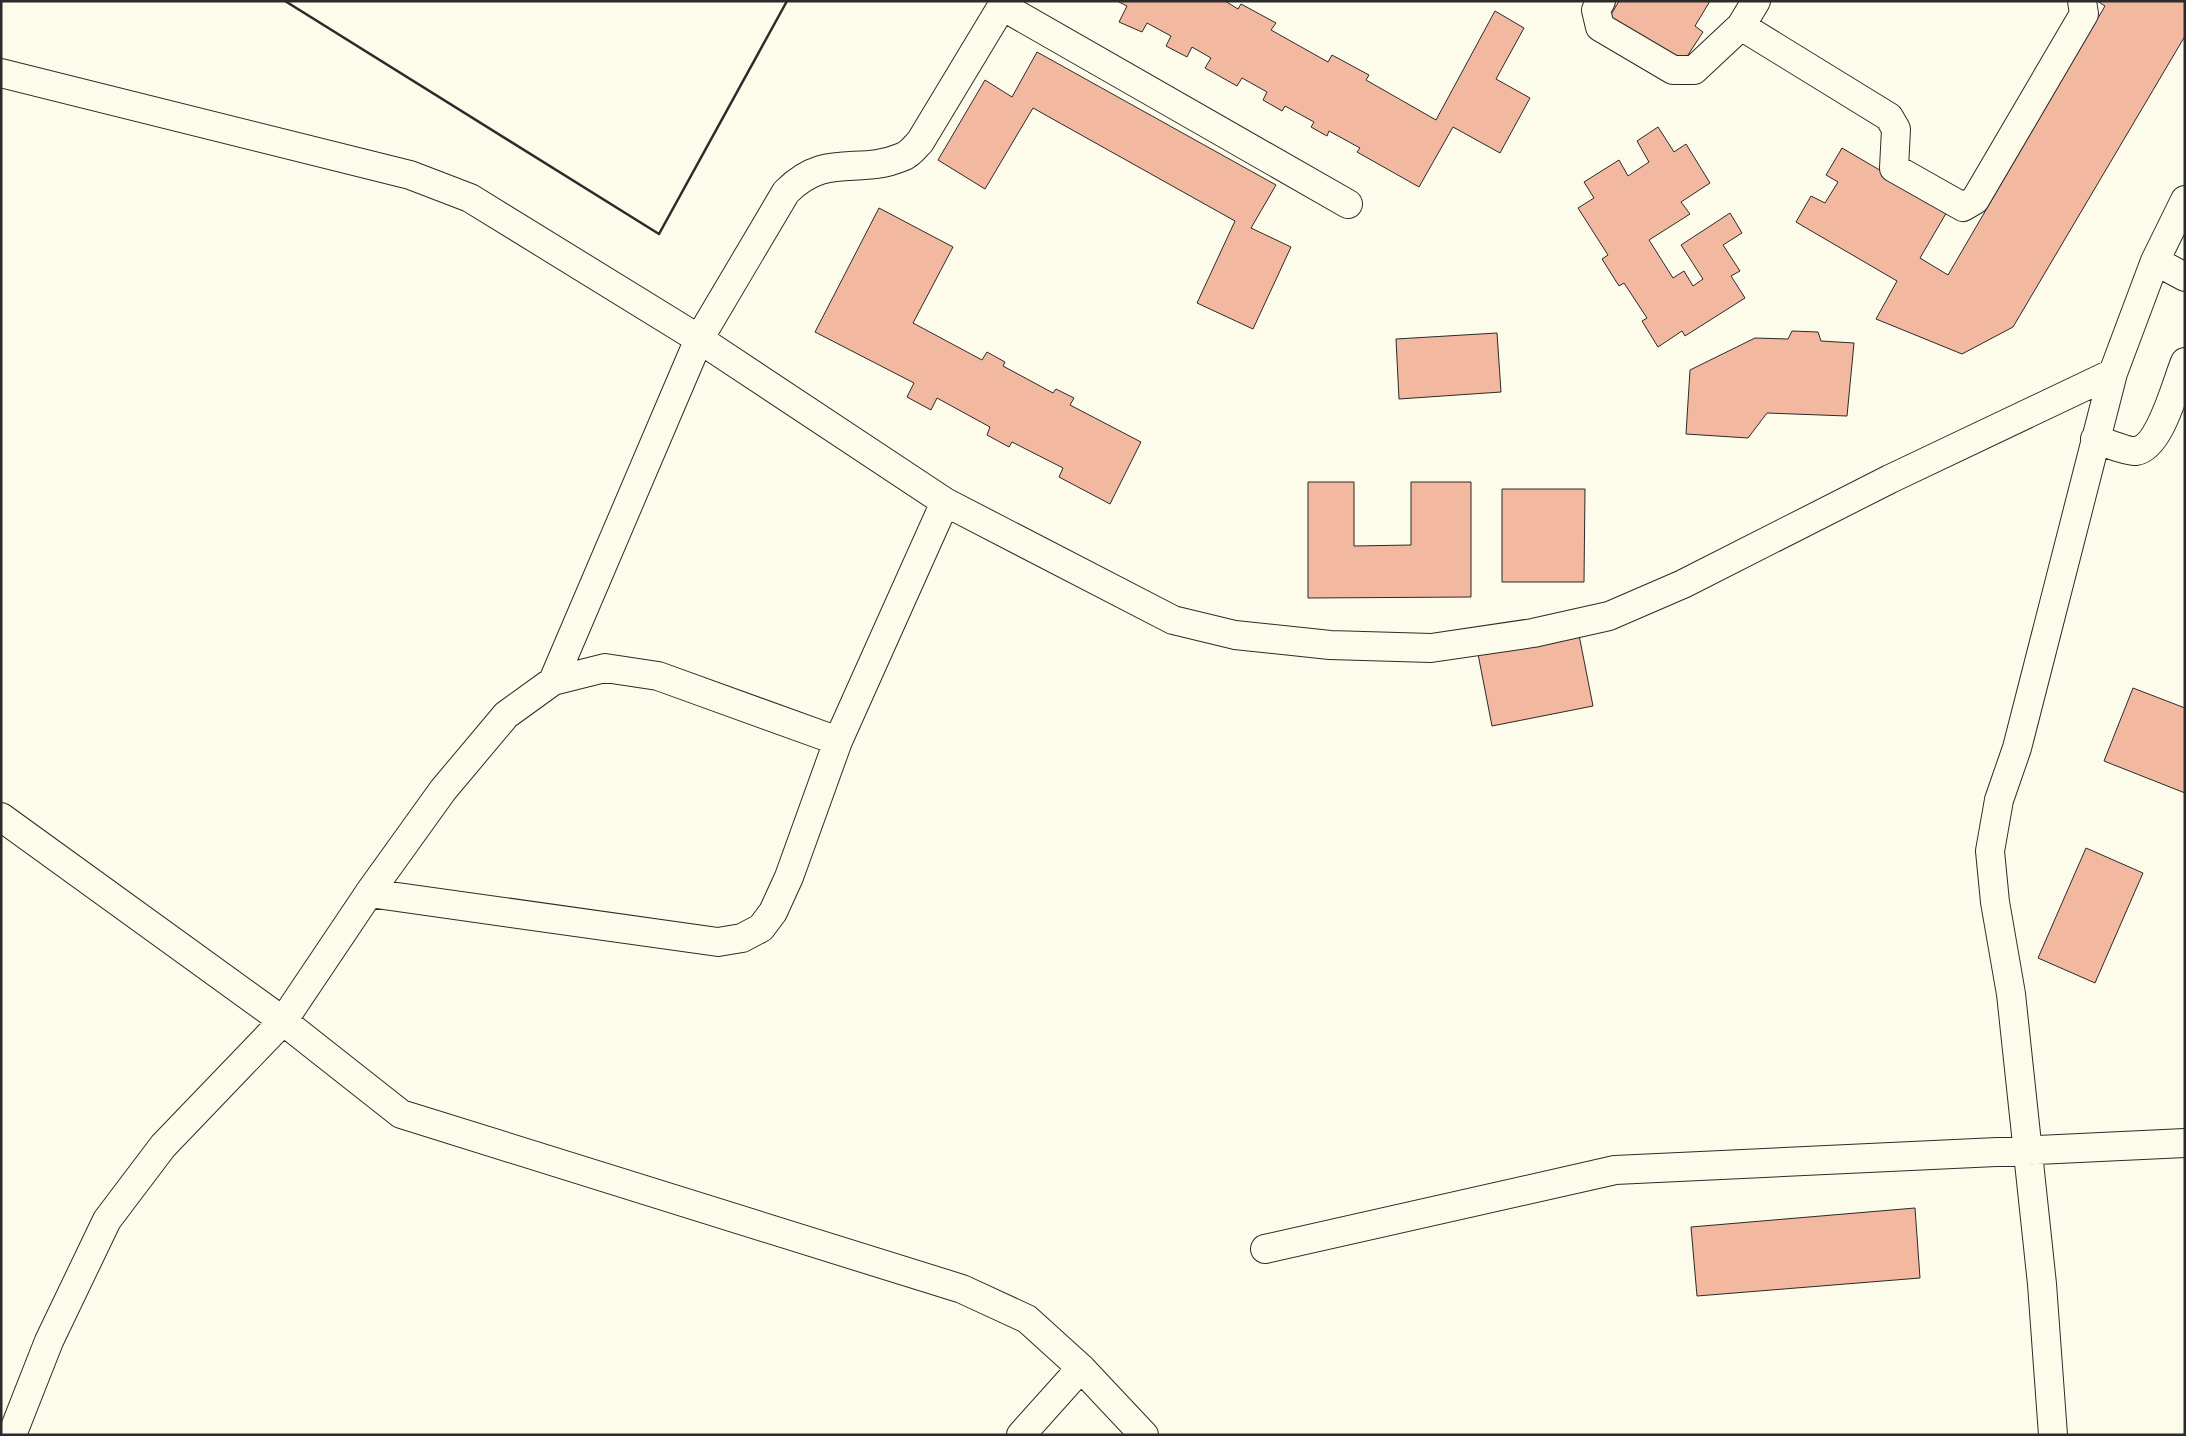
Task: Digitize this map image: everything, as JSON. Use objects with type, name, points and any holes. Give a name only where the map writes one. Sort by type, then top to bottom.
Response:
[{"type":"street","points":[[1601,1],[1596,10],[1600,26],[1673,70],[1694,70],[1741,26],[1756,1]]},
{"type":"street","points":[[1741,26],[1889,117],[1896,129],[1894,168],[1963,207],[1975,200],[2079,23],[2084,14],[2082,1]]},
{"type":"street","points":[[553,681],[699,338],[786,192],[798,180],[814,171],[882,162],[904,157],[920,142],[1004,4],[1348,204]]},
{"type":"street","points":[[1,73],[419,178],[470,198],[699,338],[945,502],[1173,620],[1235,635],[1330,646],[1431,648],[1533,633],[1609,616],[1683,584],[1890,479],[2112,373]]},
{"type":"street","points":[[2053,1435],[2042,1284],[2011,994],[1995,902],[1990,851],[1999,800],[2017,748],[2112,373],[2155,262],[2185,200]]},
{"type":"street","points":[[2155,262],[2185,277]]},
{"type":"street","points":[[2095,439],[2134,451],[2144,447],[2157,434],[2183,372]]},
{"type":"street","points":[[369,894],[718,942],[742,938],[761,928],[773,912],[789,877],[838,741],[945,502]]},
{"type":"street","points":[[12,1435],[49,1341],[107,1220],[163,1146],[283,1021],[369,894],[443,790],[506,715],[553,681],[605,668],[658,676],[838,741]]},
{"type":"street","points":[[1,817],[283,1021],[401,1114],[962,1289],[1027,1319],[1081,1368],[1144,1435]]},
{"type":"street","points":[[1265,1249],[1615,1170],[2185,1143]]},
{"type":"street","points":[[1026,1432],[1081,1368]]},
{"type":"building","points":[[1117,1],[1225,1],[1238,9],[1241,4],[1276,23],[1271,30],[1328,62],[1332,55],[1369,75],[1366,80],[1436,120],[1495,11],[1524,28],[1496,79],[1530,98],[1500,153],[1453,127],[1419,187],[1357,152],[1360,148],[1329,131],[1327,136],[1311,127],[1314,122],[1285,106],[1282,111],[1263,100],[1267,92],[1242,78],[1237,86],[1205,68],[1211,58],[1192,47],[1187,57],[1166,46],[1171,36],[1147,23],[1142,32],[1119,22],[1127,6]]},
{"type":"building","points":[[1619,1],[1710,1],[1695,26],[1703,32],[1682,64],[1609,18]]},
{"type":"building","points":[[2097,1],[2185,1],[2185,36],[2013,327],[1962,354],[1876,319],[1897,281],[1796,222],[1811,196],[1825,203],[1838,182],[1826,175],[1842,148],[1948,210],[1920,258],[1948,275],[2105,6]]},
{"type":"building","points":[[1037,52],[1276,185],[1251,228],[1291,247],[1253,329],[1197,303],[1235,221],[1033,108],[985,189],[938,160],[985,80],[1012,97]]},
{"type":"building","points":[[1658,127],[1674,152],[1686,144],[1710,183],[1681,202],[1690,214],[1649,240],[1673,278],[1684,271],[1693,286],[1703,279],[1681,245],[1730,213],[1742,233],[1723,245],[1740,271],[1731,276],[1745,298],[1685,336],[1682,331],[1658,347],[1642,321],[1647,318],[1624,283],[1619,286],[1602,259],[1608,255],[1578,208],[1594,198],[1584,182],[1619,160],[1628,176],[1649,162],[1637,141]]},
{"type":"building","points":[[879,208],[953,247],[913,323],[982,360],[987,352],[1005,362],[1003,366],[1053,393],[1056,389],[1074,398],[1070,405],[1141,442],[1110,504],[1059,477],[1063,468],[1012,442],[1009,447],[987,435],[990,427],[937,398],[931,410],[907,397],[914,383],[815,332]]},
{"type":"building","points":[[1792,331],[1818,332],[1821,341],[1854,343],[1847,416],[1767,413],[1748,438],[1686,434],[1690,370],[1755,338],[1788,339]]},
{"type":"building","points":[[1497,333],[1501,392],[1399,399],[1396,339]]},
{"type":"building","points":[[1308,482],[1354,482],[1354,546],[1411,545],[1411,482],[1471,482],[1471,597],[1308,598]]},
{"type":"building","points":[[1502,489],[1585,489],[1584,582],[1502,582]]},
{"type":"building","points":[[1579,635],[1593,706],[1492,726],[1478,654]]},
{"type":"building","points":[[2133,688],[2185,708],[2185,793],[2104,761]]},
{"type":"building","points":[[2086,848],[2143,873],[2095,983],[2038,958]]},
{"type":"building","points":[[1915,1208],[1920,1278],[1697,1296],[1691,1227]]},
{"type":"wall","points":[[285,1],[659,234],[787,1]]}]
